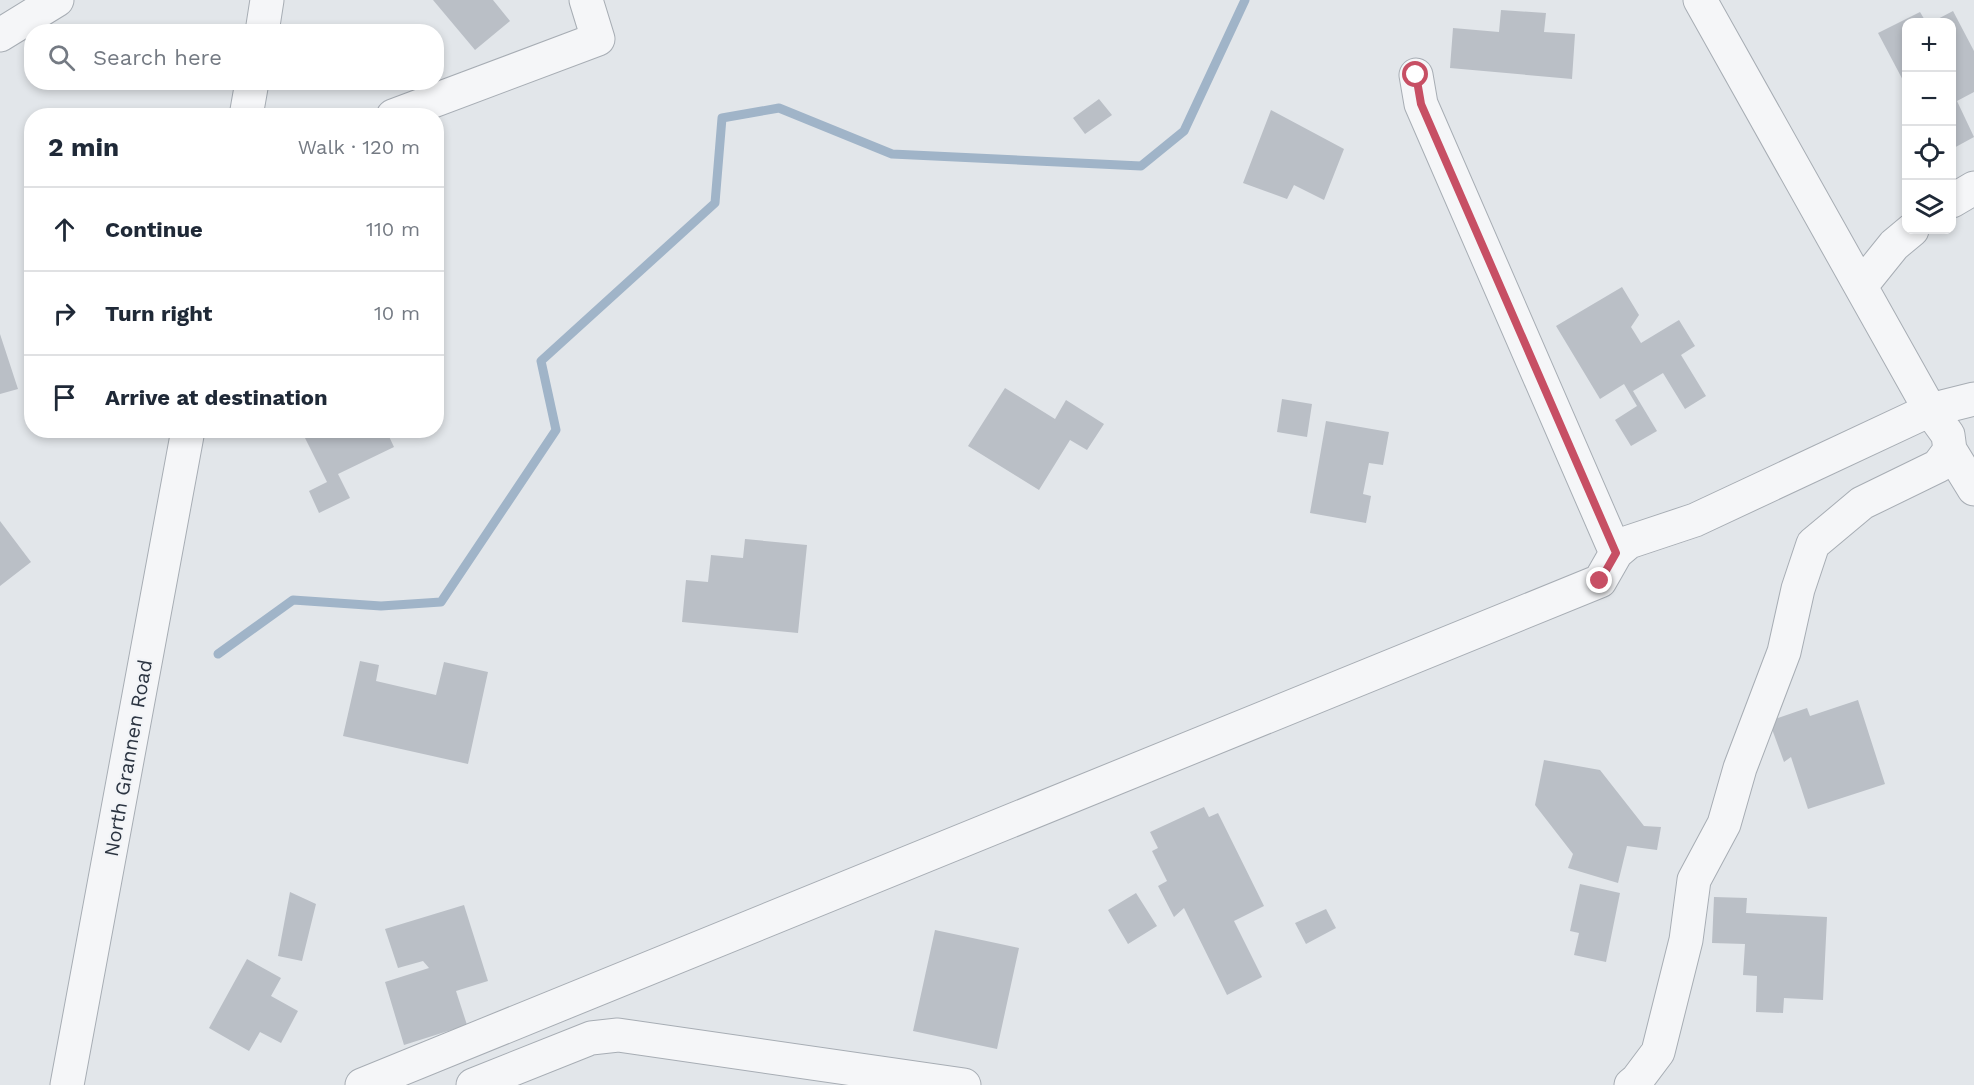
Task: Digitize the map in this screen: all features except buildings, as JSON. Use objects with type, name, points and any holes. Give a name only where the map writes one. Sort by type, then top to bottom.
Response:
[{"type":"street","points":[[0,35],[57,0]]},
{"type":"street","points":[[263,24],[267,0]]},
{"type":"street","points":[[414,108],[598,39],[586,0]]},
{"type":"street","points":[[1700,0],[1930,410],[1948,435],[1950,450],[1974,489]]},
{"type":"street","points":[[1416,75],[1421,104],[1616,553]]},
{"type":"street","points":[[247,108],[251,90]]},
{"type":"street","points":[[1956,199],[1974,188]]},
{"type":"street","points":[[1861,286],[1894,244],[1907,234]]},
{"type":"street","points":[[362,1085],[1600,581],[1616,553],[1629,542],[1695,520],[1930,410],[1974,399]]},
{"type":"street","name":"North Grannen Road","points":[[67,1085],[187,438]]},
{"type":"street","points":[[1631,1085],[1658,1052],[1686,940],[1694,880],[1724,824],[1740,768],[1784,652],[1798,589],[1813,544],[1862,503],[1938,466],[1950,450]]},
{"type":"street","points":[[473,1085],[591,1038],[618,1035],[964,1085]]},
{"type":"waterway","points":[[218,654],[293,600],[381,606],[441,602],[556,430],[541,361],[715,203],[722,118],[779,108],[892,154],[1141,166],[1184,131],[1245,0]]},
{"type":"route","points":[[1416,75],[1421,104],[1616,553],[1600,581]]}]
